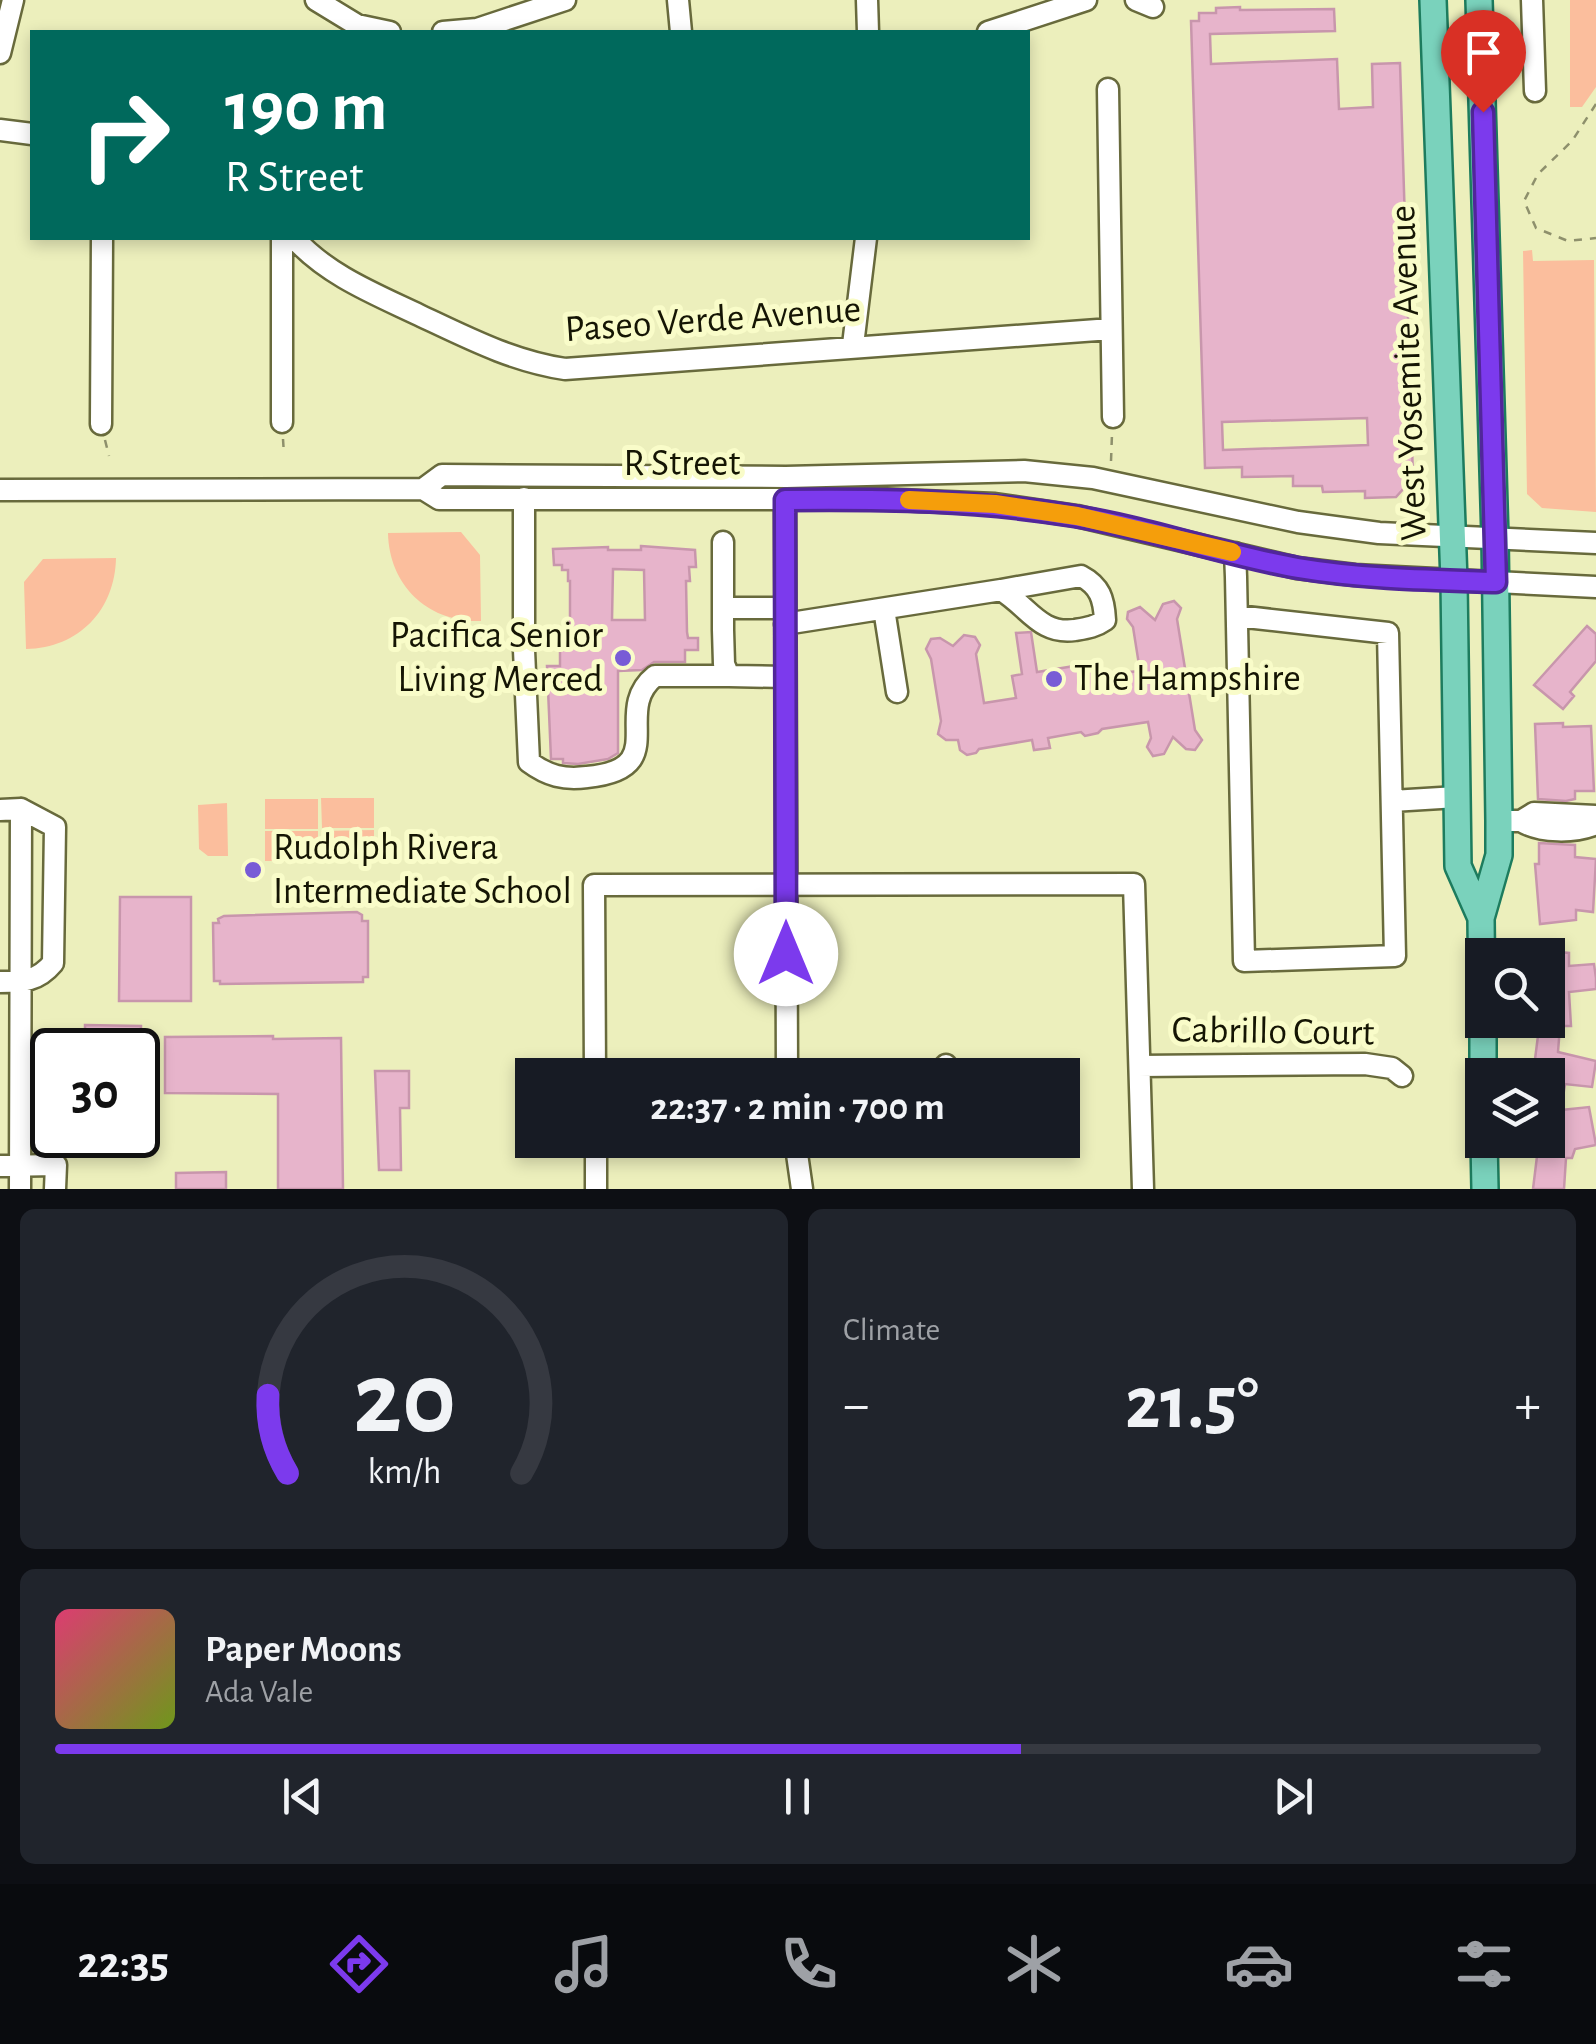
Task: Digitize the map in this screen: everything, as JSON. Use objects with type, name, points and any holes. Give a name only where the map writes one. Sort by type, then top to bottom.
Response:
[{"type":"main road","name":"West Yosemite Avenue","points":[[1433,0],[1454,581],[1458,866],[1481,918]]},
{"type":"main road","name":"West Yosemite Avenue","points":[[1479,0],[1496,582],[1510,821],[1481,918],[1481,938]]},
{"type":"main road","points":[[1484,1158],[1485,1189]]},
{"type":"street","points":[[0,53],[13,0]]},
{"type":"street","points":[[316,0],[357,25],[381,30]]},
{"type":"street","points":[[480,30],[564,0]]},
{"type":"street","points":[[678,0],[681,30]]},
{"type":"street","points":[[867,0],[868,30]]},
{"type":"street","points":[[994,30],[1086,0]]},
{"type":"street","points":[[1532,0],[1535,91]]},
{"type":"street","points":[[1108,89],[1113,417]]},
{"type":"street","points":[[0,130],[30,134]]},
{"type":"street","points":[[101,424],[102,240]]},
{"type":"street","points":[[282,240],[282,422]]},
{"type":"street","name":"Paseo Verde Avenue","points":[[296,240],[312,258],[364,289],[500,353],[533,364],[566,368],[1111,329]]},
{"type":"street","points":[[853,345],[866,240]]},
{"type":"street","name":"R Street","points":[[423,489],[442,475],[786,477],[1024,472],[1093,478],[1298,522],[1379,532],[1596,542]]},
{"type":"street","name":"R Street","points":[[0,490],[423,489],[439,499],[875,499],[995,504],[1077,516],[1297,568],[1354,575],[1596,587]]},
{"type":"street","points":[[524,498],[529,762],[546,774],[570,779],[607,776],[630,762],[638,726],[637,698],[655,676],[785,677]]},
{"type":"street","points":[[785,500],[787,1058]]},
{"type":"street","points":[[722,542],[724,664],[729,676]]},
{"type":"street","points":[[1235,553],[1236,616],[1244,961],[1395,956],[1388,633],[1236,616]]},
{"type":"street","points":[[725,608],[785,616],[884,609],[1081,576],[1100,592],[1105,620],[1095,626],[1058,632],[1046,628],[1001,590]]},
{"type":"street","points":[[884,609],[898,692]]},
{"type":"street","points":[[1392,801],[1457,797]]},
{"type":"street","points":[[11,982],[42,976],[53,963],[55,827],[10,810],[10,1166],[20,1189]]},
{"type":"street","points":[[1510,821],[1534,829],[1586,828],[1596,820]]},
{"type":"street","points":[[595,1058],[594,885],[1134,886],[1143,1189]]},
{"type":"street","name":"Cabrillo Court","points":[[1140,1066],[1365,1064],[1392,1068],[1402,1076]]},
{"type":"street","points":[[596,1158],[596,1189]]},
{"type":"street","points":[[797,1158],[802,1189]]},
{"type":"street","points":[[10,1166],[56,1166],[56,1189]]},
{"type":"path","points":[[1596,104],[1572,142],[1538,174],[1524,200],[1536,228],[1568,241],[1596,238]]},
{"type":"path","points":[[1111,461],[1113,417]]},
{"type":"shaded area","points":[[1570,0],[1596,0],[1596,87],[1582,107],[1570,107]]},
{"type":"shaded area","points":[[1532,250],[1533,261],[1594,260],[1596,512],[1542,508],[1527,494],[1523,251]]},
{"type":"shaded area","points":[[461,532],[480,555],[481,621],[445,616],[415,598],[404,585],[390,552],[388,533]]},
{"type":"shaded area","points":[[116,558],[109,594],[90,623],[62,642],[26,649],[24,582],[43,559]]},
{"type":"shaded area","points":[[321,798],[374,798],[374,828],[322,828]]},
{"type":"shaded area","points":[[265,799],[318,799],[318,829],[265,829]]},
{"type":"shaded area","points":[[227,803],[228,856],[208,856],[199,849],[198,805]]},
{"type":"shaded area","points":[[374,830],[374,860],[321,860],[321,831]]},
{"type":"shaded area","points":[[265,831],[318,831],[318,861],[265,861]]},
{"type":"building","points":[[1216,8],[1334,9],[1335,31],[1210,34],[1211,64],[1337,59],[1339,109],[1373,107],[1372,64],[1400,63],[1413,478],[1396,497],[1365,498],[1365,491],[1323,492],[1322,486],[1293,486],[1293,476],[1242,477],[1242,467],[1205,468],[1191,21],[1199,21],[1199,13],[1216,13]],"holes":[[[1367,418],[1368,445],[1223,450],[1222,422]]]},
{"type":"building","name":"Pacifica Senior Living Merced","points":[[641,546],[695,550],[696,567],[689,567],[690,581],[686,581],[687,632],[688,638],[698,638],[698,650],[685,650],[685,662],[654,662],[642,670],[618,671],[618,753],[608,759],[578,764],[551,759],[547,666],[560,666],[560,631],[570,631],[568,570],[554,565],[553,549],[641,550]],"holes":[[[613,569],[644,570],[645,620],[612,620]]]},
{"type":"building","name":"The Hampshire","points":[[1174,601],[1181,608],[1177,619],[1195,730],[1202,740],[1195,750],[1186,749],[1173,737],[1164,754],[1153,756],[1147,747],[1151,738],[1148,722],[1102,729],[1085,736],[1081,732],[1048,738],[1050,748],[1034,750],[1032,740],[979,749],[967,755],[960,750],[958,740],[946,740],[938,734],[941,721],[926,649],[931,639],[940,638],[953,646],[964,635],[975,637],[980,645],[976,654],[984,703],[1016,698],[1012,676],[1022,674],[1016,633],[1031,632],[1037,672],[1093,663],[1095,675],[1140,671],[1128,612],[1140,607],[1155,620],[1163,604]]},
{"type":"building","points":[[1587,626],[1596,634],[1596,661],[1570,692],[1574,696],[1563,709],[1534,685]]},
{"type":"building","points":[[1563,723],[1563,727],[1591,726],[1594,791],[1575,791],[1575,799],[1566,801],[1538,799],[1535,724]]},
{"type":"building","points":[[1539,843],[1575,845],[1575,857],[1596,859],[1593,912],[1576,910],[1576,920],[1540,924],[1535,864],[1539,864]]},
{"type":"building","points":[[120,897],[191,897],[191,1001],[119,1001]]},
{"type":"building","points":[[357,912],[362,921],[368,921],[368,977],[363,977],[363,982],[214,981],[213,923],[219,923],[218,919],[224,916]]},
{"type":"building","points":[[1565,953],[1569,953],[1569,966],[1594,964],[1596,978],[1596,989],[1569,992],[1571,1026],[1565,1026]]},
{"type":"building","points":[[85,1025],[141,1026],[141,1028]]},
{"type":"building","points":[[165,1037],[341,1038],[343,1189],[278,1189],[278,1094],[165,1093]]},
{"type":"building","points":[[1538,1038],[1559,1038],[1558,1052],[1596,1061],[1592,1087],[1565,1084],[1565,1058],[1535,1058]]},
{"type":"building","points":[[375,1071],[409,1071],[409,1108],[400,1108],[401,1170],[379,1170]]},
{"type":"building","points":[[1589,1107],[1596,1145],[1575,1149],[1572,1158],[1566,1158],[1564,1189],[1533,1189],[1537,1158],[1565,1158],[1565,1110]]},
{"type":"building","points":[[226,1172],[226,1189],[176,1189],[176,1173]]},
{"type":"slow traffic","points":[[909,500],[995,504],[1077,516],[1232,552]]},
{"type":"place","name":"Pacifica Senior Living Merced","points":[[623,658]]},
{"type":"place","name":"The Hampshire","points":[[1054,679]]},
{"type":"place","name":"Rudolph Rivera Intermediate School","points":[[253,870]]},
{"type":"route","points":[[786,954],[785,500],[995,504],[1077,516],[1297,568],[1496,582],[1483,112]]}]
